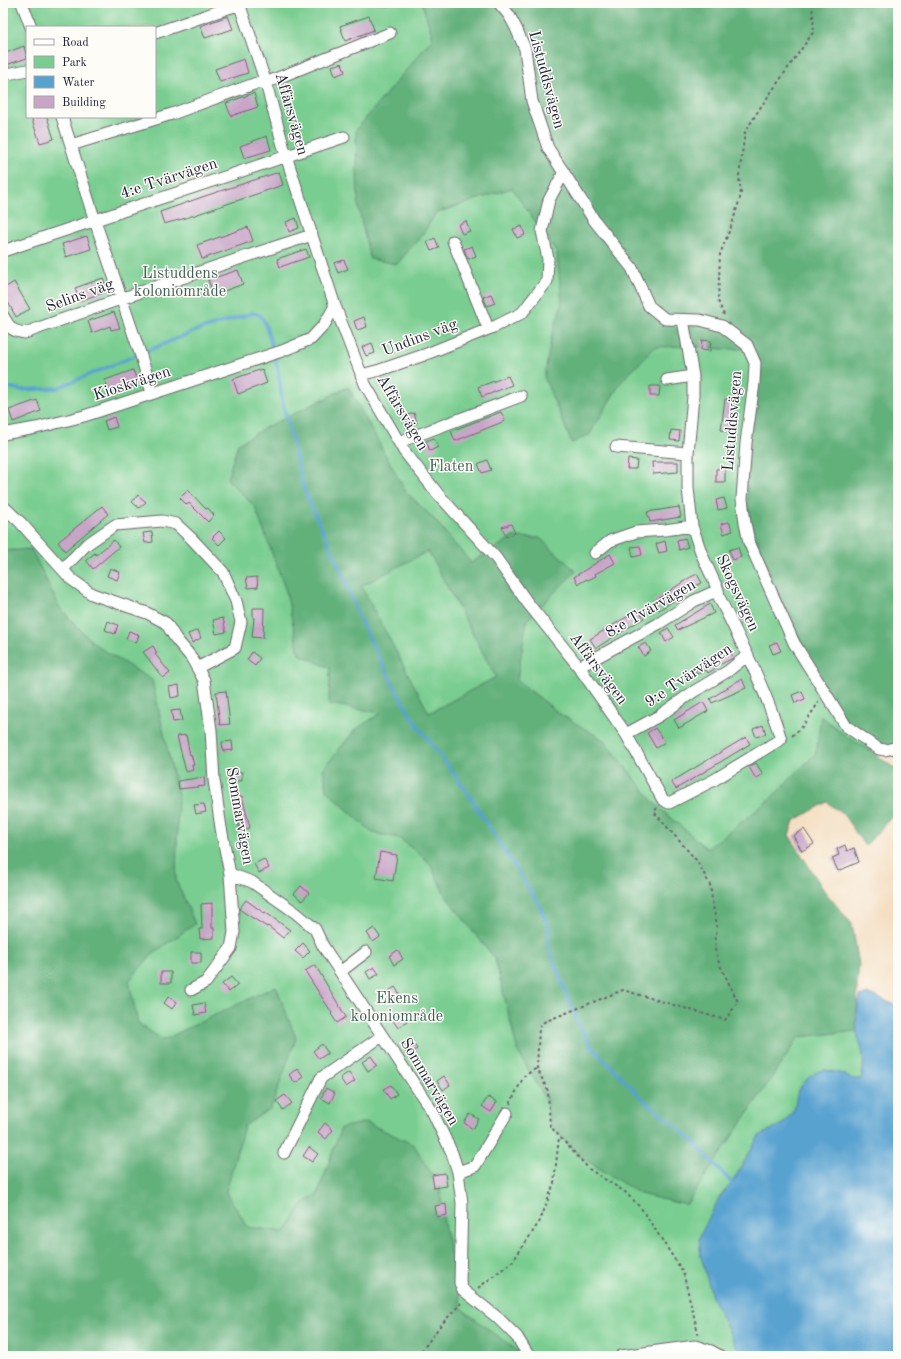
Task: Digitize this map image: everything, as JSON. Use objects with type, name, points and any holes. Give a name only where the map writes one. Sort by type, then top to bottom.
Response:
[{"type":"street","points":[[22,3],[31,26]]},
{"type":"street","points":[[156,33],[241,3]]},
{"type":"street","name":"Affärsvägen","points":[[241,3],[265,80],[286,156],[335,306],[365,384],[404,451],[438,494],[496,558],[527,602],[579,667],[626,734],[664,800]]},
{"type":"street","name":"Listuddsvägen","points":[[499,3],[512,21],[525,49],[532,101],[548,148],[594,220],[632,268],[649,306],[665,319],[700,320],[722,326],[747,345],[754,362],[754,383],[746,443],[742,499],[749,542],[794,643],[846,726],[879,749],[885,750],[898,747]]},
{"type":"street","points":[[71,145],[172,114],[265,80],[270,81],[390,33]]},
{"type":"street","points":[[3,75],[26,70]]},
{"type":"street","points":[[62,118],[152,393]]},
{"type":"street","name":"4:e Tvärvägen","points":[[3,251],[344,137]]},
{"type":"street","name":"Undins väg","points":[[362,375],[424,355],[496,326],[522,313],[547,281],[548,259],[542,231],[549,200],[564,172]]},
{"type":"street","name":"Selins väg","points":[[3,316],[10,327],[16,332],[25,333],[122,298],[312,235]]},
{"type":"street","points":[[454,241],[488,328]]},
{"type":"street","name":"Kioskvägen","points":[[3,434],[36,428],[84,416],[282,351],[311,339],[324,325],[335,306]]},
{"type":"street","name":"Skogsvägen","points":[[683,320],[693,376],[693,396],[688,453],[688,488],[692,526],[702,555],[718,590],[719,597],[748,655],[774,714],[781,739]]},
{"type":"street","points":[[667,380],[693,376]]},
{"type":"street","points":[[399,442],[521,396]]},
{"type":"street","points":[[616,447],[688,453]]},
{"type":"street","name":"Sommarvägen","points":[[3,506],[63,568],[71,579],[92,594],[147,613],[166,623],[176,639],[191,657],[204,680],[211,730],[214,780],[230,874],[252,882],[296,913],[315,929],[322,946],[432,1111],[452,1153],[458,1172],[462,1203],[460,1283],[463,1290],[498,1318],[517,1338],[528,1355],[531,1356]]},
{"type":"street","points":[[63,568],[86,545],[116,525],[162,521],[176,524],[223,572],[236,601],[241,622],[235,648],[197,668]]},
{"type":"street","points":[[595,552],[610,541],[636,532],[692,526]]},
{"type":"street","name":"8:e Tvärvägen","points":[[579,667],[658,624],[694,601],[718,590]]},
{"type":"street","name":"9:e Tvärvägen","points":[[626,734],[659,716],[693,692],[728,671],[748,655]]},
{"type":"street","points":[[664,800],[669,803],[676,800],[714,780],[781,739]]},
{"type":"street","points":[[191,990],[206,982],[231,948],[234,932],[230,874]]},
{"type":"street","points":[[340,972],[366,952]]},
{"type":"street","points":[[284,1153],[321,1078],[382,1036]]},
{"type":"street","points":[[458,1172],[475,1166],[507,1113]]},
{"type":"street","points":[[621,1356],[695,1346],[720,1356]]},
{"type":"path","points":[[722,326],[724,316],[718,301],[720,254],[732,224],[740,195],[739,176],[745,132],[814,30],[812,3]]},
{"type":"path","points":[[781,739],[792,737],[802,727],[813,708],[826,694]]},
{"type":"path","points":[[664,800],[654,812],[697,861],[710,885],[717,925],[715,950],[719,963],[738,1002],[725,1020],[623,990],[544,1022],[539,1028],[537,1068],[548,1091],[550,1126],[589,1170],[625,1192],[641,1208],[683,1272],[702,1348]]},
{"type":"path","points":[[507,1113],[514,1094],[524,1076],[537,1068]]},
{"type":"path","points":[[418,1356],[440,1326],[469,1295],[513,1261],[540,1221],[554,1183],[559,1137]]},
{"type":"green space","name":"Flaten","points":[[3,3],[898,3],[898,753],[892,756],[863,747],[764,805],[845,924],[873,1102],[898,1356],[3,1356]]},
{"type":"green space","points":[[422,3],[898,3],[898,743],[883,748],[854,726],[840,713],[804,651],[770,576],[749,519],[747,489],[753,349],[722,349],[694,346],[655,347],[621,382],[590,434],[572,443],[544,377],[552,335],[562,303],[557,253],[512,188],[436,213],[422,235],[397,264],[370,259],[358,206],[356,130],[433,38]]},
{"type":"green space","points":[[348,387],[406,492],[434,519],[471,563],[513,537],[540,538],[576,571],[527,620],[517,680],[560,714],[604,740],[655,804],[707,849],[767,802],[816,753],[821,716],[847,737],[873,752],[898,771],[898,810],[865,846],[843,814],[827,802],[794,821],[789,835],[825,892],[852,924],[859,965],[857,984],[857,1031],[799,1037],[686,1205],[640,1194],[581,1157],[551,1125],[545,1098],[518,1052],[495,959],[445,895],[429,862],[399,838],[373,833],[327,791],[323,769],[355,730],[381,713],[329,704],[330,668],[299,654],[286,591],[255,507],[227,479],[238,444],[265,428]],"holes":[[[428,551],[496,677],[429,713],[361,586]]]},
{"type":"green space","points":[[31,549],[60,608],[91,641],[152,680],[178,796],[176,880],[195,924],[152,954],[129,981],[138,1023],[163,1040],[276,986],[296,1038],[271,1108],[244,1126],[226,1192],[248,1227],[285,1232],[302,1205],[318,1193],[341,1128],[366,1122],[414,1145],[440,1188],[444,1223],[462,1309],[524,1356],[3,1356],[3,551]]},
{"type":"water","points":[[869,994],[898,1006],[898,1356],[741,1356],[712,1297],[701,1256],[699,1238],[719,1198],[732,1183],[759,1136],[784,1123],[794,1110],[798,1090],[807,1079],[816,1072],[826,1070],[844,1074],[851,1079],[861,1079],[863,1058],[857,1032],[856,1017],[860,996]]},
{"type":"building","points":[[228,16],[233,29],[205,38],[200,26]]},
{"type":"building","points":[[369,16],[374,30],[345,41],[340,26]]},
{"type":"building","points":[[24,46],[26,58],[3,66],[3,54]]},
{"type":"building","points":[[244,59],[248,73],[220,82],[215,69]]},
{"type":"building","points":[[342,63],[345,72],[335,76],[332,66]]},
{"type":"building","points":[[254,93],[258,107],[231,116],[226,103]]},
{"type":"building","points":[[31,118],[47,118],[54,139],[40,143]]},
{"type":"building","points":[[267,136],[271,150],[244,158],[240,146]]},
{"type":"building","points":[[279,172],[283,185],[164,224],[160,212]]},
{"type":"building","points":[[296,218],[299,228],[289,232],[286,222]]},
{"type":"building","points":[[466,221],[470,231],[462,234],[458,225]]},
{"type":"building","points":[[522,226],[525,235],[517,238],[513,229]]},
{"type":"building","points":[[248,227],[253,241],[202,259],[197,245]]},
{"type":"building","points":[[87,236],[91,249],[66,257],[62,244]]},
{"type":"building","points":[[435,238],[439,248],[431,251],[427,242]]},
{"type":"building","points":[[472,246],[476,256],[468,259],[464,249]]},
{"type":"building","points":[[306,249],[309,257],[280,267],[277,259]]},
{"type":"building","points":[[344,260],[348,269],[338,273],[334,263]]},
{"type":"building","points":[[238,270],[243,284],[214,295],[208,280]]},
{"type":"building","points":[[103,278],[108,291],[79,301],[75,288]]},
{"type":"building","points":[[14,282],[30,309],[16,317],[3,293],[3,289]]},
{"type":"building","points":[[491,294],[495,303],[487,306],[483,297]]},
{"type":"building","points":[[114,312],[120,328],[111,330],[110,326],[92,333],[88,321]]},
{"type":"building","points":[[364,317],[367,327],[357,330],[354,321]]},
{"type":"building","points":[[702,340],[711,341],[710,351],[701,350]]},
{"type":"building","points":[[372,343],[375,353],[366,356],[362,347]]},
{"type":"building","points":[[262,369],[267,383],[238,394],[233,379]]},
{"type":"building","points":[[133,370],[138,384],[110,395],[105,380]]},
{"type":"building","points":[[508,376],[512,385],[482,397],[478,387]]},
{"type":"building","points":[[650,386],[660,386],[659,396],[650,396]]},
{"type":"building","points":[[725,399],[734,400],[730,432],[721,430]]},
{"type":"building","points":[[37,400],[41,411],[13,422],[9,410]]},
{"type":"building","points":[[501,412],[505,421],[455,441],[451,431]]},
{"type":"building","points":[[414,413],[417,423],[409,426],[405,416]]},
{"type":"building","points":[[114,417],[117,427],[107,430],[104,421]]},
{"type":"building","points":[[671,430],[680,431],[679,441],[670,440]]},
{"type":"building","points":[[434,438],[438,447],[430,451],[426,441]]},
{"type":"building","points":[[628,459],[637,460],[636,469],[627,469]]},
{"type":"building","points":[[487,460],[491,470],[482,473],[478,464]]},
{"type":"building","points":[[652,462],[678,462],[678,472],[653,474]]},
{"type":"building","points":[[725,468],[725,482],[716,482],[716,469]]},
{"type":"building","points":[[188,490],[206,509],[208,508],[214,515],[208,522],[189,503],[187,505],[180,498]]},
{"type":"building","points":[[138,495],[146,502],[139,508],[132,502]]},
{"type":"building","points":[[724,498],[727,508],[718,510],[716,500]]},
{"type":"building","points":[[102,506],[108,514],[65,551],[58,542]]},
{"type":"building","points":[[679,507],[681,517],[650,522],[647,512]]},
{"type":"building","points":[[729,522],[733,531],[724,534],[721,524]]},
{"type":"building","points":[[511,524],[515,533],[506,537],[502,527]]},
{"type":"building","points":[[219,531],[226,538],[219,545],[212,538]]},
{"type":"building","points":[[152,532],[153,542],[145,543],[143,533]]},
{"type":"building","points":[[685,538],[688,547],[679,550],[677,540]]},
{"type":"building","points":[[114,540],[119,547],[93,569],[86,560],[95,553],[96,555]]},
{"type":"building","points":[[665,541],[667,551],[659,553],[656,544]]},
{"type":"building","points":[[640,546],[642,555],[633,557],[631,547]]},
{"type":"building","points":[[738,547],[741,557],[733,560],[729,550]]},
{"type":"building","points":[[610,554],[615,563],[595,574],[596,576],[578,584],[574,577]]},
{"type":"building","points":[[110,568],[120,572],[117,580],[107,576]]},
{"type":"building","points":[[697,574],[702,583],[685,591],[686,593],[659,610],[654,601]]},
{"type":"building","points":[[257,577],[258,587],[248,588],[246,578]]},
{"type":"building","points":[[710,604],[714,613],[678,630],[675,625]]},
{"type":"building","points":[[253,608],[264,608],[263,638],[252,637],[254,618]]},
{"type":"building","points":[[638,610],[644,618],[596,648],[590,639]]},
{"type":"building","points":[[223,618],[226,632],[216,634],[213,620]]},
{"type":"building","points":[[108,621],[118,625],[115,634],[105,630]]},
{"type":"building","points":[[668,628],[674,637],[666,642],[661,633]]},
{"type":"building","points":[[198,630],[201,638],[192,643],[188,634]]},
{"type":"building","points":[[129,631],[139,635],[136,643],[126,639]]},
{"type":"building","points":[[777,642],[781,651],[773,654],[769,645]]},
{"type":"building","points":[[646,643],[651,651],[644,656],[638,647]]},
{"type":"building","points":[[153,646],[157,653],[155,654],[170,673],[163,678],[143,652]]},
{"type":"building","points":[[729,648],[733,658],[715,667],[716,668],[708,673],[706,670],[697,674],[695,670]]},
{"type":"building","points":[[252,652],[260,658],[255,666],[247,660]]},
{"type":"building","points":[[742,679],[746,688],[712,703],[710,699]]},
{"type":"building","points":[[179,685],[180,696],[171,698],[169,687]]},
{"type":"building","points":[[226,691],[230,724],[220,725],[216,692]]},
{"type":"building","points":[[802,691],[805,699],[795,703],[792,695]]},
{"type":"building","points":[[703,702],[708,711],[679,728],[674,720]]},
{"type":"building","points":[[180,710],[182,721],[173,722],[171,711]]},
{"type":"building","points":[[763,725],[766,734],[756,737],[753,729]]},
{"type":"building","points":[[655,728],[665,742],[656,748],[647,733]]},
{"type":"building","points":[[186,735],[190,755],[191,754],[194,765],[192,765],[193,770],[186,772],[177,736]]},
{"type":"building","points":[[746,737],[750,744],[676,789],[671,782]]},
{"type":"building","points":[[232,741],[233,750],[223,751],[222,742]]},
{"type":"building","points":[[756,763],[763,774],[756,779],[749,767]]},
{"type":"building","points":[[232,772],[242,772],[242,781],[232,781]]},
{"type":"building","points":[[204,777],[205,786],[179,789],[178,781]]},
{"type":"building","points":[[242,796],[250,828],[240,830],[232,798]]},
{"type":"building","points":[[204,804],[206,812],[196,814],[194,805]]},
{"type":"building","points":[[804,829],[814,844],[802,851],[793,836]]},
{"type":"building","points":[[845,845],[847,851],[854,848],[859,862],[838,871],[832,858],[839,855],[837,849]]},
{"type":"building","points":[[380,852],[397,855],[393,881],[376,878]]},
{"type":"building","points":[[264,859],[269,868],[259,873],[254,864]]},
{"type":"building","points":[[301,886],[309,893],[302,901],[294,894]]},
{"type":"building","points":[[246,900],[290,930],[283,938],[268,926],[267,927],[239,909]]},
{"type":"building","points":[[212,903],[212,928],[214,928],[214,938],[200,939],[199,929],[202,929],[201,904]]},
{"type":"building","points":[[374,928],[380,937],[373,942],[367,933]]},
{"type":"building","points":[[303,943],[310,951],[303,958],[295,951]]},
{"type":"building","points":[[398,950],[403,959],[394,965],[389,956]]},
{"type":"building","points":[[191,952],[201,952],[201,963],[191,963]]},
{"type":"building","points":[[315,965],[346,1017],[337,1023],[305,971]]},
{"type":"building","points":[[374,967],[379,974],[370,979],[366,972]]},
{"type":"building","points":[[161,972],[171,972],[171,983],[161,983]]},
{"type":"building","points":[[231,977],[238,985],[229,992],[222,984]]},
{"type":"building","points":[[395,987],[401,996],[391,1002],[386,993]]},
{"type":"building","points":[[169,996],[177,1002],[172,1009],[164,1003]]},
{"type":"building","points":[[204,1003],[206,1013],[195,1015],[193,1005]]},
{"type":"building","points":[[401,1013],[407,1021],[398,1028],[392,1019]]},
{"type":"building","points":[[411,1040],[417,1049],[408,1055],[402,1046]]},
{"type":"building","points":[[322,1044],[328,1053],[319,1059],[313,1051]]},
{"type":"building","points":[[371,1056],[377,1065],[368,1071],[362,1062]]},
{"type":"building","points":[[297,1068],[304,1077],[295,1083],[289,1075]]},
{"type":"building","points":[[349,1072],[355,1081],[346,1087],[340,1078]]},
{"type":"building","points":[[444,1076],[450,1085],[443,1090],[437,1081]]},
{"type":"building","points":[[391,1085],[397,1094],[390,1099],[383,1089]]},
{"type":"building","points":[[326,1088],[335,1093],[330,1103],[321,1098]]},
{"type":"building","points":[[285,1095],[292,1103],[283,1110],[276,1101]]},
{"type":"building","points":[[488,1097],[497,1102],[491,1112],[482,1106]]},
{"type":"building","points":[[470,1114],[479,1119],[473,1129],[464,1123]]},
{"type":"building","points":[[325,1123],[333,1130],[326,1139],[318,1132]]},
{"type":"building","points":[[309,1147],[318,1154],[312,1162],[303,1156]]},
{"type":"building","points":[[445,1173],[447,1186],[434,1188],[432,1175]]},
{"type":"building","points":[[446,1204],[447,1215],[437,1217],[435,1206]]},
{"type":"waterway","points":[[3,386],[22,390],[57,388],[195,331],[253,313],[260,315],[265,323],[272,346],[278,370],[282,399],[304,490],[346,581],[359,618],[395,688],[413,719],[463,786],[540,906],[549,929],[548,945],[556,967],[579,1026],[593,1048],[641,1097],[691,1139],[732,1183]]},
{"type":"park label","name":"Listuddens koloniområde","points":[[180,283]]},
{"type":"park label","name":"Ekens koloniområde","points":[[397,1008]]}]
